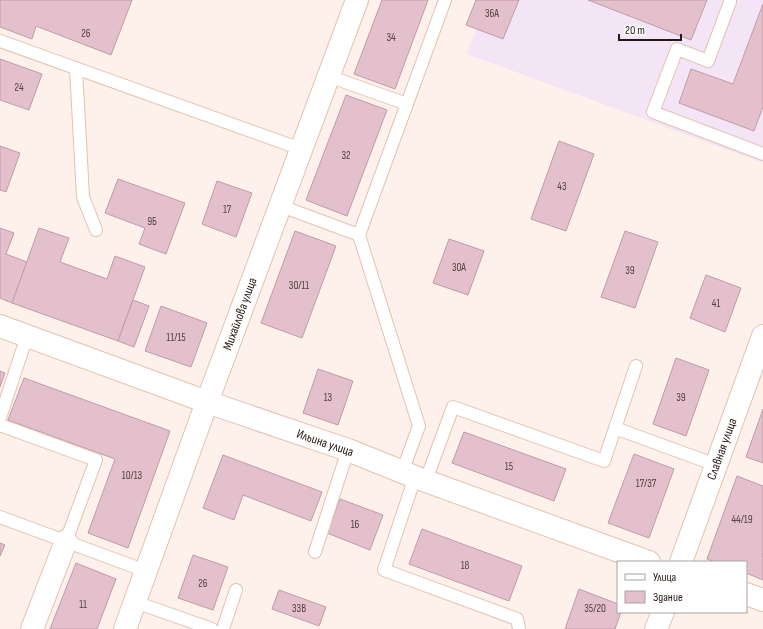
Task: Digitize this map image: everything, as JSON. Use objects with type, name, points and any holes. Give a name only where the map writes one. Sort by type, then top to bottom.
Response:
[{"type":"street","name":"Михайлова улица","points":[[125,629],[207,402],[357,0]]},
{"type":"street","name":"Ильина улица","points":[[0,326],[207,402],[348,450],[414,476],[646,561]]},
{"type":"street","name":"Славная улица","points":[[681,561],[763,336]]},
{"type":"street","points":[[32,629],[66,541]]},
{"type":"street","points":[[747,594],[763,600]]},
{"type":"street","points":[[656,629],[662,613]]},
{"type":"lane","points":[[414,476],[419,426],[359,235],[444,0]]},
{"type":"lane","points":[[730,2],[708,61],[678,49],[653,112],[763,154]]},
{"type":"lane","points":[[0,41],[301,149]]},
{"type":"lane","points":[[76,68],[83,197],[96,230]]},
{"type":"lane","points":[[328,76],[406,104]]},
{"type":"lane","points":[[281,206],[359,235]]},
{"type":"lane","points":[[0,418],[28,336]]},
{"type":"lane","points":[[519,629],[517,619],[384,570],[414,476],[453,407],[604,461],[636,366]]},
{"type":"lane","points":[[0,425],[96,460],[66,541]]},
{"type":"lane","points":[[615,428],[716,465]]},
{"type":"lane","points":[[315,552],[348,450]]},
{"type":"lane","points":[[0,517],[146,571]]},
{"type":"lane","points":[[223,629],[236,590]]},
{"type":"lane","points":[[135,602],[212,629]]},
{"type":"shaded area","points":[[487,0],[763,0],[763,163],[467,54]]},
{"type":"building","points":[[0,0],[132,0],[111,55],[36,26],[32,39],[0,27]]},
{"type":"building","points":[[382,0],[428,0],[395,89],[354,74]]},
{"type":"building","points":[[476,0],[519,0],[503,39],[466,25]]},
{"type":"building","points":[[588,0],[707,0],[691,40]]},
{"type":"building","points":[[763,4],[763,107],[754,131],[679,103],[691,69],[733,84]]},
{"type":"building","points":[[0,59],[42,74],[29,110],[0,100]]},
{"type":"building","points":[[346,95],[387,110],[347,216],[306,200]]},
{"type":"building","points":[[559,141],[594,154],[566,231],[531,219]]},
{"type":"building","points":[[0,146],[20,153],[6,192],[0,190]]},
{"type":"building","points":[[118,179],[185,203],[166,254],[139,244],[145,228],[105,213]]},
{"type":"building","points":[[217,181],[252,193],[236,237],[202,224]]},
{"type":"building","points":[[0,228],[14,233],[6,254],[27,262],[12,303],[0,298]]},
{"type":"building","points":[[39,228],[69,238],[60,262],[107,279],[115,256],[145,267],[118,341],[12,303]]},
{"type":"building","points":[[295,231],[336,246],[302,338],[261,323]]},
{"type":"building","points":[[625,231],[658,242],[635,308],[601,297]]},
{"type":"building","points":[[449,239],[484,251],[468,295],[433,283]]},
{"type":"building","points":[[706,275],[741,288],[725,332],[690,318]]},
{"type":"building","points":[[133,300],[149,306],[134,347],[118,341]]},
{"type":"building","points":[[161,306],[207,323],[191,367],[145,351]]},
{"type":"building","points":[[676,358],[709,370],[686,436],[653,424]]},
{"type":"building","points":[[318,369],[353,381],[338,425],[303,413]]},
{"type":"building","points":[[0,371],[5,373],[0,387]]},
{"type":"building","points":[[24,378],[170,431],[128,548],[88,533],[115,459],[8,420]]},
{"type":"building","points":[[763,409],[763,463],[746,457]]},
{"type":"building","points":[[464,432],[566,469],[554,501],[452,463]]},
{"type":"building","points":[[634,454],[674,469],[649,538],[608,523]]},
{"type":"building","points":[[223,455],[322,492],[311,521],[243,495],[234,520],[203,508]]},
{"type":"building","points":[[737,476],[763,486],[763,580],[747,573],[747,561],[712,561],[707,559]]},
{"type":"building","points":[[340,499],[383,515],[370,550],[327,533]]},
{"type":"building","points":[[422,529],[522,566],[509,601],[409,564]]},
{"type":"building","points":[[0,543],[5,545],[0,556]]},
{"type":"building","points":[[193,555],[228,567],[213,610],[178,598]]},
{"type":"building","points":[[76,563],[116,579],[97,629],[50,629]]},
{"type":"building","points":[[579,589],[617,604],[617,613],[621,613],[615,629],[565,629]]},
{"type":"building","points":[[279,590],[326,607],[319,626],[272,609]]}]
